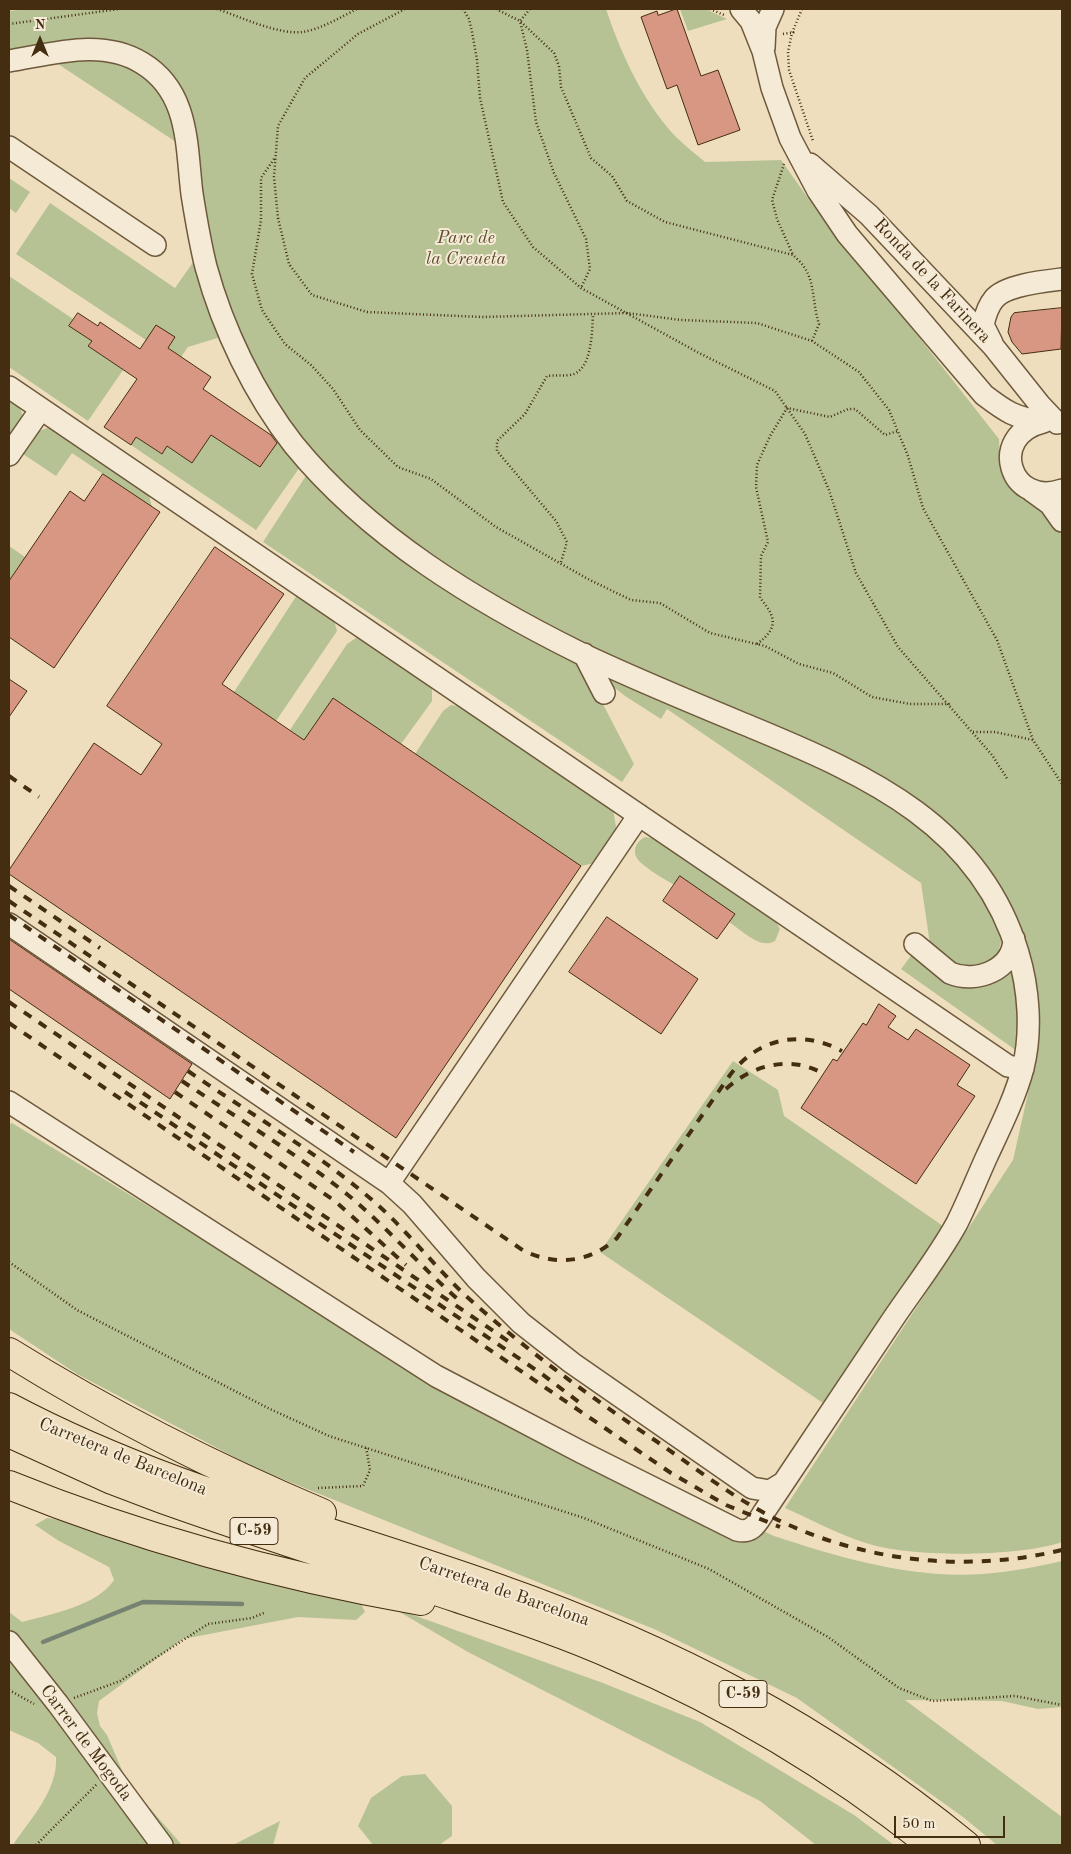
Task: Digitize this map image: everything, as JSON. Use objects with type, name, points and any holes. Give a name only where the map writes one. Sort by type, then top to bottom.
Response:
[{"type":"highway","points":[[9,1352],[82,1397],[176,1447],[287,1498],[379,1534],[495,1587]]},
{"type":"highway","name":"Carretera de Barcelona","points":[[9,1407],[83,1443],[179,1481],[495,1587],[639,1642],[737,1690],[783,1717],[867,1771],[966,1845]]},
{"type":"highway","name":"Carretera de Barcelona","points":[[9,1432],[95,1473],[162,1499],[504,1614],[615,1656],[737,1716],[822,1767],[931,1845]]},
{"type":"highway","points":[[9,1485],[123,1527],[234,1560],[384,1594],[504,1614]]},
{"type":"street","points":[[741,9],[751,21],[763,51]]},
{"type":"street","points":[[763,51],[765,26],[772,9]]},
{"type":"street","points":[[9,61],[81,49],[98,49],[129,56],[154,71],[176,97],[184,122],[199,237],[219,307],[250,376],[292,442],[338,493],[367,520],[402,546],[491,605],[584,654],[833,761],[890,793],[943,835],[968,859],[1001,908],[1014,939],[1026,988],[1027,1042],[1023,1069],[998,1133],[955,1227],[783,1484],[752,1529],[745,1532],[737,1530],[436,1376],[9,1102]]},
{"type":"street","name":"Ronda de la Farinera","points":[[763,51],[772,88],[800,145],[818,191],[847,234],[984,395],[1012,444]]},
{"type":"street","name":"Ronda de la Farinera","points":[[800,145],[826,179],[869,215],[993,346],[1054,424]]},
{"type":"street","points":[[9,147],[155,246]]},
{"type":"street","points":[[993,346],[983,325],[987,311],[995,297],[1029,282],[1062,279]]},
{"type":"street","points":[[9,387],[1008,1066],[1023,1069]]},
{"type":"street","name":"Ronda de la Farinera","points":[[984,395],[1009,414],[1026,420],[1054,424]]},
{"type":"street","points":[[9,455],[41,409]]},
{"type":"street","points":[[1054,424],[1030,425],[1019,433],[1012,444],[1010,457],[1012,470],[1019,482],[1050,504],[1062,521]]},
{"type":"street","points":[[1032,491],[1047,494],[1062,490]]},
{"type":"street","points":[[584,654],[604,693]]},
{"type":"street","points":[[389,1183],[639,815]]},
{"type":"street","points":[[9,924],[389,1183],[412,1204],[498,1302],[548,1346],[752,1488],[770,1491],[783,1484]]},
{"type":"street","points":[[914,944],[950,973],[957,976],[977,977],[987,974],[1002,964],[1011,952],[1014,939]]},
{"type":"street","name":"Carrer de Mogoda","points":[[9,1642],[58,1704],[162,1845]]},
{"type":"path","points":[[9,24],[119,9]]},
{"type":"path","points":[[217,9],[271,28],[302,32],[335,20],[357,9]]},
{"type":"path","points":[[405,9],[358,34],[305,78],[278,126],[274,177],[278,218],[289,264],[312,294],[367,312],[482,318],[627,314],[681,320],[757,323],[812,341],[859,372],[889,410],[924,508],[997,640],[1033,740],[1062,784]]},
{"type":"path","points":[[463,9],[472,32],[477,60],[480,98],[503,202],[533,247],[581,288],[627,314],[776,391],[806,434],[826,482],[856,573],[898,647],[950,704],[992,755],[1008,780]]},
{"type":"path","points":[[496,9],[520,21],[554,53],[560,66],[562,87],[591,158],[612,176],[627,201],[665,222],[793,255]]},
{"type":"path","points":[[520,21],[530,9]]},
{"type":"path","points":[[802,9],[792,33],[788,52],[800,145],[772,200],[776,219],[793,255],[806,269],[814,310],[819,324],[812,341]]},
{"type":"path","points":[[520,21],[527,50],[536,122],[554,173],[586,238],[590,269],[581,288]]},
{"type":"path","points":[[276,157],[261,178],[261,220],[252,274],[262,310],[285,344],[311,365],[334,389],[360,430],[398,467],[431,479],[496,527],[561,562],[588,579],[631,600],[660,603],[710,633],[766,646],[799,664],[833,673],[872,697],[910,704],[950,704]]},
{"type":"path","points":[[561,562],[567,542],[556,521],[497,451],[497,442],[525,414],[547,376],[570,375],[581,371],[588,360],[593,314]]},
{"type":"path","points":[[757,644],[770,634],[774,623],[768,608],[760,598],[761,556],[768,542],[756,487],[756,465],[770,436],[787,408]]},
{"type":"path","points":[[787,408],[830,416],[848,409],[856,409],[863,414],[878,432],[885,435],[898,431]]},
{"type":"path","points":[[973,732],[995,732],[1033,740]]},
{"type":"path","points":[[9,1262],[77,1310],[329,1436],[584,1518],[709,1569],[828,1637],[899,1688],[932,1701],[1015,1696],[1062,1705]]},
{"type":"path","points":[[314,1489],[364,1486],[370,1470],[366,1447]]},
{"type":"path","points":[[9,1690],[35,1705],[58,1704],[120,1681],[208,1624],[252,1618],[266,1612]]},
{"type":"path","points":[[36,1845],[109,1772]]},
{"type":"green space","name":"Parc de la Creueta","points":[[25,9],[606,9],[634,77],[653,109],[676,137],[705,162],[781,160],[832,232],[896,308],[999,439],[1000,469],[1020,496],[1049,511],[1062,536],[1062,1542],[1019,1551],[993,1553],[964,1554],[909,1551],[866,1543],[785,1508],[1013,1160],[1031,1080],[1033,984],[952,834],[511,608],[415,546],[329,474],[270,396],[233,325],[213,266],[199,179],[145,57],[9,54],[9,11]]},
{"type":"green space","points":[[680,9],[705,9],[727,19],[688,31]]},
{"type":"green space","points":[[88,55],[124,62],[163,92],[179,144],[52,60]]},
{"type":"green space","points":[[9,178],[30,192],[16,213],[9,208]]},
{"type":"green space","points":[[50,203],[175,288],[196,258],[224,336],[188,347],[181,357],[146,340],[16,254]]},
{"type":"green space","points":[[9,276],[73,319],[69,326],[92,341],[88,346],[123,370],[88,421],[9,367]]},
{"type":"green space","points":[[9,399],[19,406],[23,416],[9,441]]},
{"type":"green space","points":[[47,428],[55,430],[148,492],[152,507],[72,453],[56,476],[23,454],[37,432]]},
{"type":"green space","points":[[211,435],[260,467],[279,440],[302,464],[256,530],[131,445],[136,437],[161,454],[167,446],[192,463]]},
{"type":"green space","points":[[309,471],[580,660],[634,764],[622,782],[263,542]]},
{"type":"green space","points":[[9,546],[25,557],[9,581]]},
{"type":"green space","points":[[297,595],[334,620],[337,631],[276,721],[234,692]]},
{"type":"green space","points":[[356,638],[361,639],[432,688],[432,701],[401,744],[333,698],[304,740],[290,730],[347,644]]},
{"type":"green space","points":[[607,673],[860,785],[934,836],[976,881],[1003,935],[998,953],[989,964],[958,968],[931,951],[921,883],[667,709],[661,719],[625,696],[606,681]]},
{"type":"green space","points":[[451,705],[463,707],[613,809],[617,833],[599,862],[581,866],[415,754],[443,711]]},
{"type":"green space","points":[[645,837],[657,839],[774,918],[780,929],[775,941],[764,943],[751,938],[729,922],[735,914],[673,884],[640,862],[637,859],[635,848]]},
{"type":"green space","points":[[913,953],[944,975],[1012,971],[1017,978],[1020,1045],[1017,1051],[901,969]]},
{"type":"green space","points":[[733,1061],[778,1090],[784,1116],[943,1226],[826,1405],[600,1252]]},
{"type":"green space","points":[[12,1123],[430,1378],[774,1536],[851,1559],[903,1570],[930,1573],[956,1575],[983,1574],[1023,1569],[1062,1561],[1062,1707],[1038,1709],[1002,1701],[905,1700],[1062,1817],[1062,1845],[997,1845],[963,1817],[797,1698],[654,1629],[255,1468],[77,1374],[9,1329],[9,1125]]},
{"type":"green space","points":[[47,1518],[60,1520],[112,1537],[360,1601],[365,1612],[356,1620],[298,1617],[183,1639],[99,1701],[97,1713],[100,1726],[107,1735],[127,1782],[182,1845],[13,1845],[48,1793],[53,1781],[56,1757],[38,1743],[9,1730],[9,1612],[22,1622],[59,1612],[85,1603],[106,1589],[114,1580],[109,1567],[59,1541],[35,1525]]},
{"type":"green space","points":[[391,1607],[603,1683],[700,1722],[854,1815],[894,1845],[816,1845],[760,1801],[468,1652]]},
{"type":"green space","points":[[425,1774],[452,1806],[452,1836],[439,1845],[373,1845],[358,1826],[371,1798],[402,1776]]},
{"type":"green space","points":[[280,1821],[273,1845],[231,1845],[235,1844]]},
{"type":"building","points":[[677,9],[701,76],[718,70],[740,130],[698,145],[677,85],[667,89],[641,17],[657,11],[658,15]]},
{"type":"building","points":[[1062,308],[1061,349],[1022,354],[1012,342],[1008,332],[1011,317],[1014,313]]},
{"type":"building","points":[[78,313],[98,326],[100,322],[140,349],[156,325],[175,337],[168,348],[211,377],[203,389],[271,435],[277,443],[260,467],[211,435],[192,463],[167,446],[162,454],[136,437],[131,445],[104,427],[137,379],[88,346],[92,341],[69,326]]},
{"type":"building","points":[[103,474],[160,512],[54,668],[9,637],[9,581],[70,491],[84,501]]},
{"type":"building","points":[[215,547],[284,594],[222,684],[304,740],[333,698],[581,866],[396,1138],[9,874],[9,870],[94,743],[141,775],[162,744],[107,706]]},
{"type":"building","points":[[9,679],[27,691],[9,717]]},
{"type":"building","points":[[680,876],[735,914],[717,939],[663,901]]},
{"type":"building","points":[[607,917],[698,979],[661,1034],[569,972]]},
{"type":"building","points":[[9,939],[192,1064],[170,1099],[9,989]]},
{"type":"building","points":[[879,1004],[896,1016],[888,1027],[908,1040],[916,1029],[970,1065],[957,1085],[975,1096],[916,1184],[801,1108],[833,1059],[837,1061],[863,1023],[866,1025]]},
{"type":"waterway","points":[[43,1642],[143,1602],[242,1604]]},
{"type":"railway","points":[[9,776],[39,797]]},
{"type":"railway","points":[[9,886],[100,948]]},
{"type":"railway","points":[[9,901],[524,1251],[548,1259],[572,1260],[584,1257],[596,1253],[617,1238],[730,1075],[741,1062],[767,1045],[796,1039],[827,1044],[842,1051]]},
{"type":"railway","points":[[9,915],[354,1152]]},
{"type":"railway","points":[[9,1002],[514,1345]]},
{"type":"railway","points":[[9,1023],[671,1473],[726,1505],[780,1527]]},
{"type":"railway","points":[[726,1089],[747,1074],[772,1065],[797,1065],[822,1073]]},
{"type":"railway","points":[[188,1071],[305,1148],[350,1181],[396,1222],[466,1296],[558,1372],[606,1407],[758,1510],[808,1533],[843,1545],[879,1554],[915,1559],[952,1562],[989,1561],[1026,1557],[1062,1550]]},
{"type":"railway","points":[[182,1081],[287,1150],[348,1195],[461,1302]]},
{"type":"railway","points":[[125,1092],[542,1374],[580,1403]]},
{"type":"railway","points":[[175,1092],[335,1201],[406,1265]]}]
